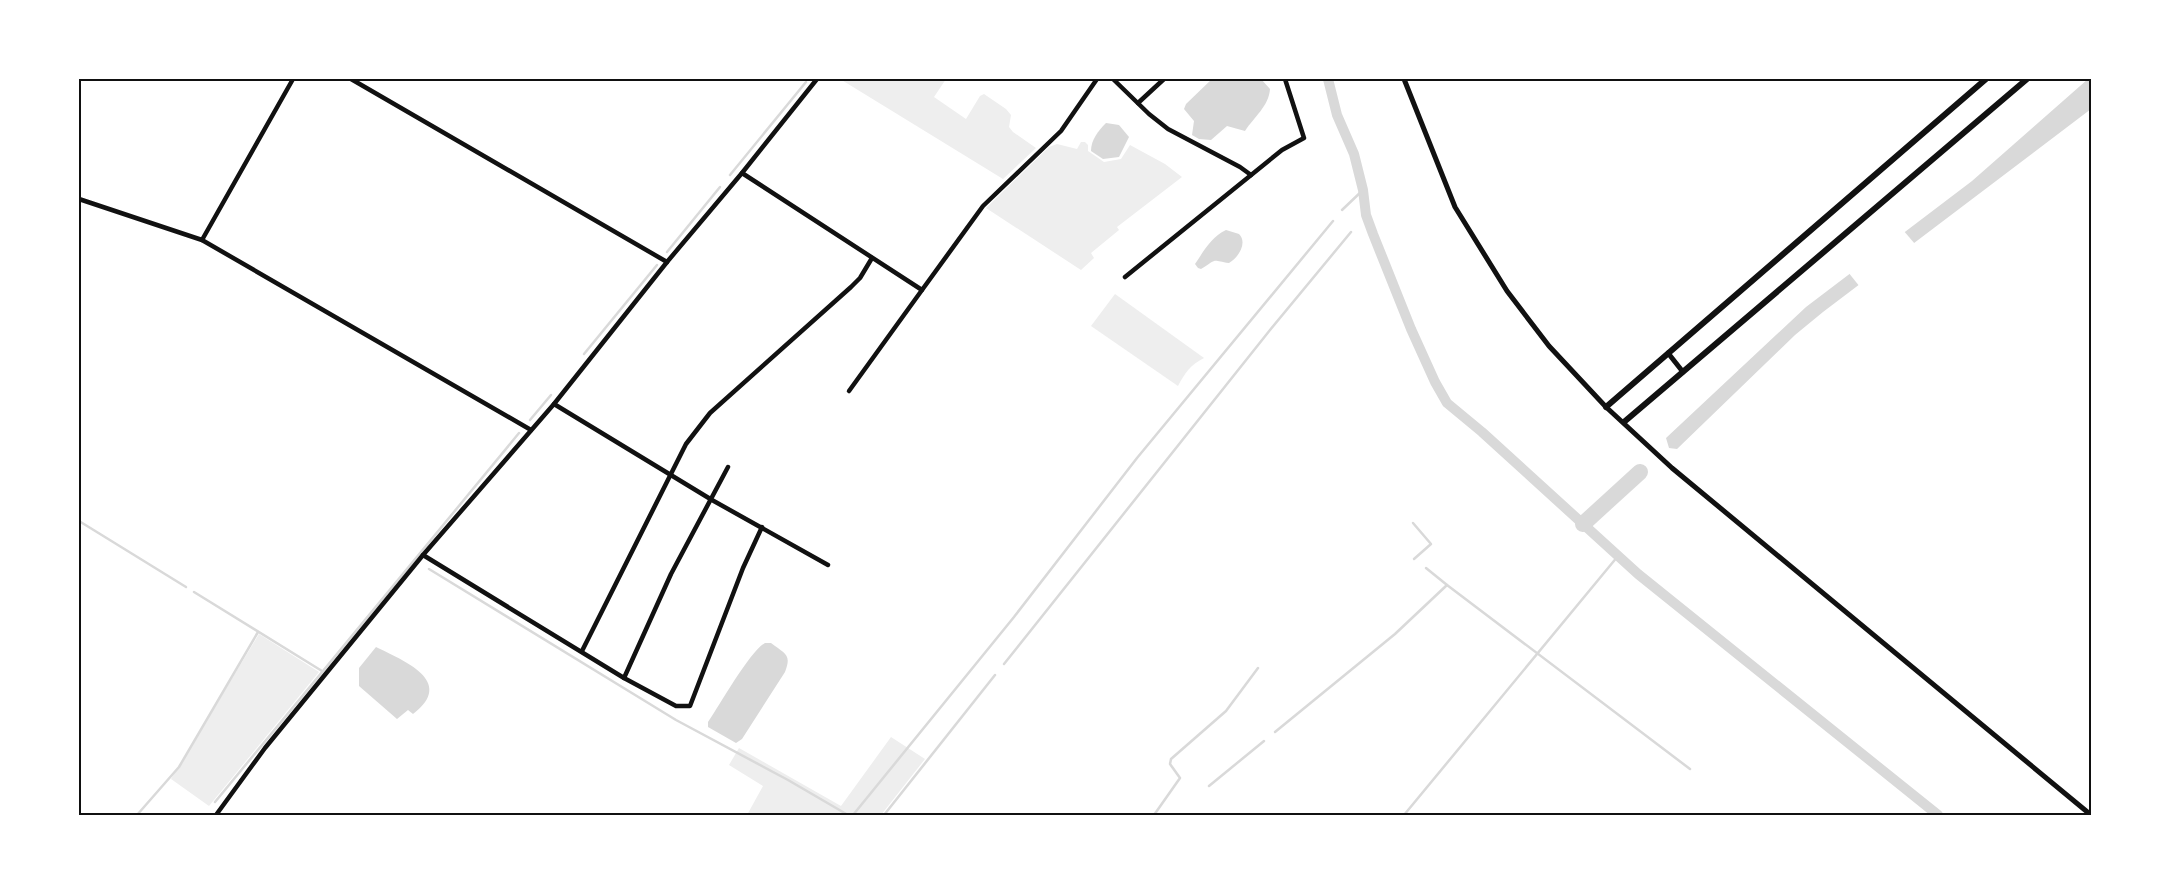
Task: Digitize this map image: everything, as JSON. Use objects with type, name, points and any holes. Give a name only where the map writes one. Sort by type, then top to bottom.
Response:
[{"type":"main road","points":[[1606,407],[1986,79]]},
{"type":"main road","points":[[1624,422],[2027,79]]},
{"type":"street","points":[[202,240],[293,79]]},
{"type":"street","points":[[351,79],[667,262]]},
{"type":"street","points":[[216,815],[265,748],[423,555],[554,404],[817,79]]},
{"type":"street","points":[[848,391],[983,206],[1062,131],[1097,79]]},
{"type":"street","points":[[1113,79],[1168,129],[1240,167],[1251,175]]},
{"type":"street","points":[[1138,103],[1164,79]]},
{"type":"street","points":[[1124,277],[1282,150],[1304,138],[1285,79]]},
{"type":"street","points":[[1404,79],[1455,207],[1507,291],[1549,346],[1606,407],[1672,468],[2091,815]]},
{"type":"street","points":[[742,172],[922,290]]},
{"type":"street","points":[[79,199],[202,240],[531,430]]},
{"type":"street","points":[[582,651],[686,444],[710,413],[856,283],[872,258]]},
{"type":"street","points":[[1668,353],[1683,372]]},
{"type":"street","points":[[554,404],[712,500],[828,565]]},
{"type":"street","points":[[624,678],[671,574],[728,467]]},
{"type":"street","points":[[423,555],[624,678],[676,706],[690,706],[743,568],[762,527]]},
{"type":"shaded area","points":[[840,79],[946,79],[934,97],[966,119],[980,96],[984,94],[1006,109],[1011,115],[1009,127],[1013,132],[1036,148],[1003,179]]},
{"type":"shaded area","points":[[1212,79],[1261,79],[1270,89],[1267,101],[1245,131],[1227,126],[1211,140],[1199,139],[1192,135],[1194,121],[1184,109],[1186,104]]},
{"type":"shaded area","points":[[2088,79],[2091,79],[2091,109],[1823,312],[1795,335],[1677,449],[1669,448],[1666,438],[1806,307],[1972,181]]},
{"type":"shaded area","points":[[1106,123],[1119,125],[1129,137],[1119,157],[1103,159],[1091,151],[1092,143]]},
{"type":"shaded area","points":[[1081,142],[1085,142],[1088,145],[1088,151],[1104,162],[1121,159],[1130,145],[1165,164],[1182,177],[1117,227],[1119,230],[1091,253],[1094,258],[1081,270],[986,208],[1049,147],[1057,144],[1077,149]]},
{"type":"shaded area","points":[[1226,230],[1239,234],[1242,238],[1241,250],[1236,258],[1229,263],[1215,261],[1201,269],[1198,268],[1195,264],[1205,249],[1216,236]]},
{"type":"shaded area","points":[[1115,294],[1204,358],[1188,370],[1178,386],[1091,326]]},
{"type":"shaded area","points":[[259,634],[319,672],[209,806],[171,779]]},
{"type":"shaded area","points":[[765,643],[771,643],[786,655],[787,666],[742,739],[736,743],[708,727],[708,722],[751,656]]},
{"type":"shaded area","points":[[376,647],[411,665],[421,673],[427,682],[429,691],[425,702],[413,714],[408,710],[397,719],[359,686],[359,668]]},
{"type":"shaded area","points":[[891,737],[925,759],[881,815],[747,815],[763,786],[729,765],[739,748],[841,806]]},
{"type":"pier","points":[[1903,230],[1915,244],[1860,287],[1848,272]]},
{"type":"waterway","points":[[1328,79],[1337,115],[1354,154],[1363,190],[1366,215],[1411,329],[1435,382],[1447,403],[1482,432],[1638,574],[1938,815]]},
{"type":"waterway","points":[[730,175],[806,82]]},
{"type":"waterway","points":[[667,252],[720,187]]},
{"type":"waterway","points":[[1342,210],[1363,190]]},
{"type":"waterway","points":[[853,815],[1014,617],[1137,458],[1333,221]]},
{"type":"waterway","points":[[1004,664],[1270,330],[1351,232]]},
{"type":"waterway","points":[[584,354],[657,265]]},
{"type":"waterway","points":[[530,420],[551,395]]},
{"type":"waterway","points":[[215,802],[519,433]]},
{"type":"waterway","points":[[1583,524],[1640,472]]},
{"type":"waterway","points":[[79,521],[186,587]]},
{"type":"waterway","points":[[1413,523],[1431,544],[1414,559]]},
{"type":"waterway","points":[[1404,815],[1618,556]]},
{"type":"waterway","points":[[1275,732],[1395,634],[1447,585],[1426,568]]},
{"type":"waterway","points":[[429,569],[676,720],[788,780],[848,815]]},
{"type":"waterway","points":[[1447,585],[1690,769]]},
{"type":"waterway","points":[[194,592],[322,671]]},
{"type":"waterway","points":[[137,815],[179,767],[258,632]]},
{"type":"waterway","points":[[1154,815],[1180,778],[1170,764],[1171,759],[1226,711],[1258,668]]},
{"type":"waterway","points":[[884,815],[995,675]]},
{"type":"waterway","points":[[1209,786],[1264,741]]}]
